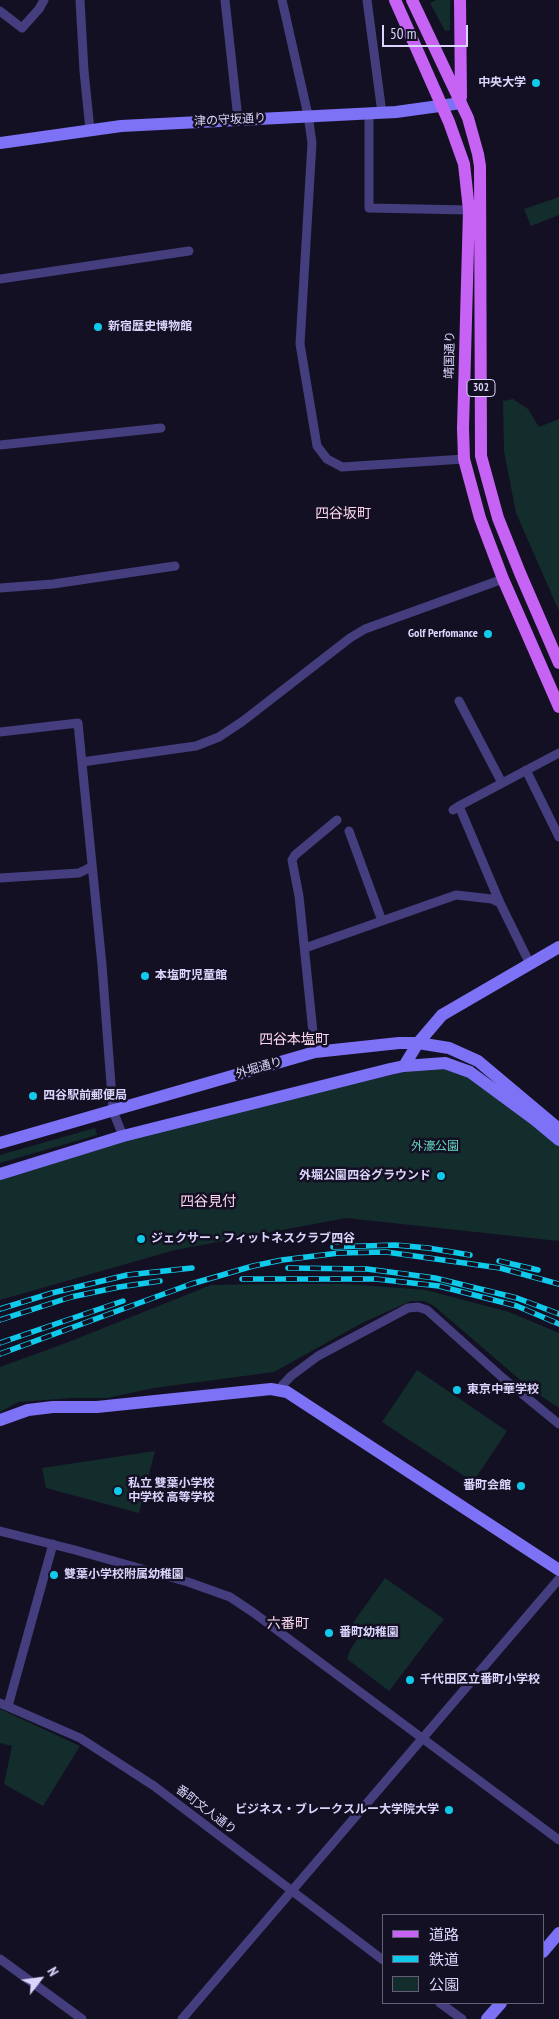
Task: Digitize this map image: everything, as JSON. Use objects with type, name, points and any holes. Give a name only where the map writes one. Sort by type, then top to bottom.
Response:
[{"type":"main road","name":"靖国通り","points":[[395,0],[442,106],[464,164],[469,210],[463,418],[464,459],[480,518],[503,579],[559,707]]},
{"type":"main road","name":"302","points":[[460,0],[461,103]]},
{"type":"main road","name":"302","points":[[416,1],[429,38],[461,103],[472,132],[480,166],[481,456],[498,518],[559,663]]},
{"type":"main road","points":[[442,106],[451,83],[460,36]]},
{"type":"main road","points":[[429,38],[445,62],[452,64],[456,62]]},
{"type":"street","points":[[0,11],[22,28],[39,9],[44,0]]},
{"type":"street","points":[[80,0],[90,130]]},
{"type":"street","points":[[225,0],[238,119]]},
{"type":"street","points":[[282,0],[308,115],[312,143],[300,344],[317,446],[327,459],[342,467],[464,459]]},
{"type":"street","points":[[367,0],[376,113],[369,208],[469,210]]},
{"type":"street","name":"津の守坂通り","points":[[0,144],[90,130],[238,119],[376,113],[461,103]]},
{"type":"street","points":[[0,279],[189,251]]},
{"type":"street","points":[[0,445],[161,428]]},
{"type":"street","points":[[0,588],[53,584],[175,566]]},
{"type":"street","points":[[82,762],[173,750],[196,746],[213,740],[243,721],[350,638],[365,629],[503,579]]},
{"type":"street","points":[[460,701],[502,783]]},
{"type":"street","points":[[0,732],[78,723],[101,955],[113,1110],[123,1136]]},
{"type":"street","points":[[530,964],[456,808],[559,753]]},
{"type":"street","points":[[526,770],[559,838]]},
{"type":"street","points":[[315,1052],[305,948],[292,860],[294,855],[338,820]]},
{"type":"street","points":[[350,832],[382,921]]},
{"type":"street","points":[[0,878],[79,873],[91,867]]},
{"type":"street","points":[[305,948],[456,895],[492,899],[500,903]]},
{"type":"street","points":[[404,1066],[418,1043],[442,1015],[559,947]]},
{"type":"street","name":"外堀通り","points":[[0,1143],[315,1052],[399,1043],[418,1043],[449,1048],[478,1061],[559,1129]]},
{"type":"street","points":[[0,1174],[123,1136],[404,1066],[444,1063],[470,1072],[559,1140]]},
{"type":"street","points":[[278,1390],[290,1376],[318,1356],[408,1308],[418,1307],[427,1310],[504,1379],[559,1424]]},
{"type":"street","points":[[0,1420],[28,1410],[97,1407],[271,1389],[287,1392],[559,1570]]},
{"type":"street","points":[[0,1531],[54,1544],[188,1582],[230,1597],[559,1840]]},
{"type":"street","points":[[4,1704],[54,1544]]},
{"type":"street","points":[[182,2019],[559,1579]]},
{"type":"street","name":"番町文人通り","points":[[4,1704],[80,1738],[154,1786],[382,1959]]},
{"type":"street","points":[[544,1951],[559,1933]]},
{"type":"street","points":[[0,1959],[82,2019]]},
{"type":"street","points":[[441,2004],[462,2019]]},
{"type":"street","points":[[487,2019],[500,2004]]},
{"type":"green space","points":[[436,0],[450,0],[450,30],[445,31],[430,3]]},
{"type":"green space","points":[[559,197],[559,215],[531,226],[524,209]]},
{"type":"green space","points":[[513,399],[528,409],[539,427],[559,419],[559,611],[516,513],[504,451],[503,401]]},
{"type":"green space","name":"外濠公園","points":[[432,1066],[470,1072],[559,1146],[559,1241],[346,1218],[175,1250],[0,1300],[0,1174],[123,1136]]},
{"type":"green space","points":[[95,1128],[97,1135],[0,1163],[0,1155]]},
{"type":"green space","points":[[347,1284],[426,1290],[509,1312],[559,1333],[559,1408],[532,1390],[434,1306],[424,1301],[411,1301],[362,1323],[274,1372],[154,1388],[107,1398],[72,1398],[19,1402],[0,1412],[0,1367],[66,1343],[211,1285]]},
{"type":"green space","points":[[417,1370],[507,1431],[473,1482],[382,1422]]},
{"type":"green space","points":[[155,1451],[139,1513],[46,1488],[42,1468]]},
{"type":"green space","points":[[385,1578],[444,1619],[389,1691],[347,1659],[350,1650],[358,1638],[348,1630]]},
{"type":"green space","points":[[0,1709],[80,1746],[43,1806],[4,1784],[12,1746],[0,1743]]},
{"type":"railway","points":[[333,1247],[395,1245],[470,1255]]},
{"type":"railway","points":[[0,1354],[191,1284],[253,1266],[282,1260],[339,1253],[386,1252],[500,1268],[559,1284]]},
{"type":"railway","points":[[499,1261],[538,1270]]},
{"type":"railway","points":[[0,1309],[52,1293],[127,1275],[192,1268]]},
{"type":"railway","points":[[288,1268],[367,1269],[435,1278],[517,1298],[559,1314]]},
{"type":"railway","points":[[242,1279],[376,1279],[439,1286],[517,1306],[559,1324]]},
{"type":"railway","points":[[0,1320],[71,1297],[160,1281]]},
{"type":"railway","points":[[0,1343],[123,1301]]},
{"type":"place","name":"中央大学","points":[[536,83]]},
{"type":"place","name":"新宿歴史博物館","points":[[98,327]]},
{"type":"place","name":"Golf Perfomance","points":[[488,634]]},
{"type":"place","name":"本塩町児童館","points":[[145,976]]},
{"type":"place","name":"四谷駅前郵便局","points":[[33,1096]]},
{"type":"place","name":"外堀公園四谷グラウンド","points":[[441,1176]]},
{"type":"place","name":"ジェクサー・フィットネスクラブ四谷","points":[[141,1239]]},
{"type":"place","name":"東京中華学校","points":[[457,1390]]},
{"type":"place","name":"番町会館","points":[[521,1486]]},
{"type":"place","name":"私立 雙葉小学校 中学校 高等学校","points":[[118,1491]]},
{"type":"place","name":"雙葉小学校附属幼稚園","points":[[54,1575]]},
{"type":"place","name":"番町幼稚園","points":[[329,1633]]},
{"type":"place","name":"千代田区立番町小学校","points":[[410,1680]]},
{"type":"place","name":"ビジネス・ブレークスルー大学院大学","points":[[449,1810]]},
{"type":"district","name":"四谷坂町","points":[[343,514]]},
{"type":"district","name":"四谷本塩町","points":[[294,1040]]},
{"type":"district","name":"四谷見付","points":[[208,1202]]},
{"type":"district","name":"六番町","points":[[288,1624]]}]
